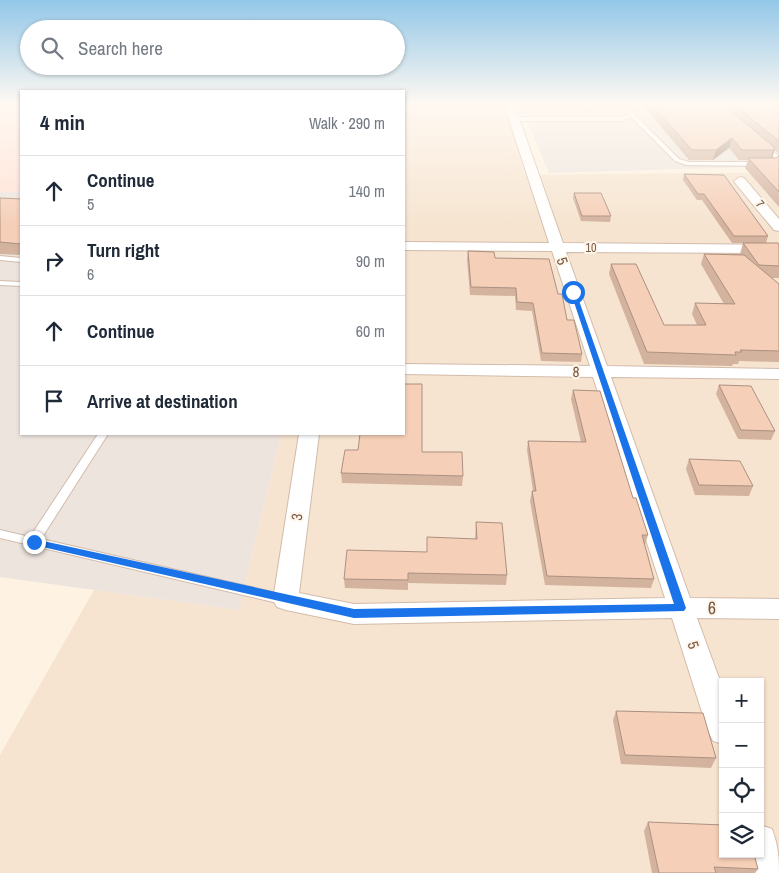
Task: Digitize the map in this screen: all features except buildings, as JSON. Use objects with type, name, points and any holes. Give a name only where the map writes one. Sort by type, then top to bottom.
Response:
[{"type":"street","name":"5","points":[[523,145],[720,723]]},
{"type":"street","name":"7","points":[[740,181],[779,227]]},
{"type":"street","name":"10","points":[[405,246],[779,249]]},
{"type":"street","name":"8","points":[[405,369],[779,374]]},
{"type":"street","name":"3","points":[[286,600],[309,435]]},
{"type":"street","name":"6","points":[[286,600],[354,614],[681,608],[779,609]]},
{"type":"street","points":[[764,853],[771,873]]},
{"type":"lane","points":[[662,145],[677,160],[688,164],[773,164],[778,158],[763,145]]},
{"type":"lane","points":[[0,258],[20,260]]},
{"type":"lane","points":[[0,282],[20,284]]},
{"type":"lane","points":[[34,542],[102,435]]},
{"type":"lane","points":[[0,534],[286,600]]},
{"type":"shaded area","points":[[0,145],[20,145],[20,192],[0,192]]},
{"type":"shaded area","points":[[405,145],[516,145],[525,175],[779,172],[779,873],[0,873],[0,755],[94,590],[239,610],[281,435],[405,435]]},
{"type":"shaded area","points":[[537,145],[779,145],[779,166],[549,173]]},
{"type":"shaded area","points":[[0,192],[20,192],[20,435],[281,435],[239,610],[0,577]]},
{"type":"route","points":[[34,542],[354,614],[681,608],[573,292]]}]
